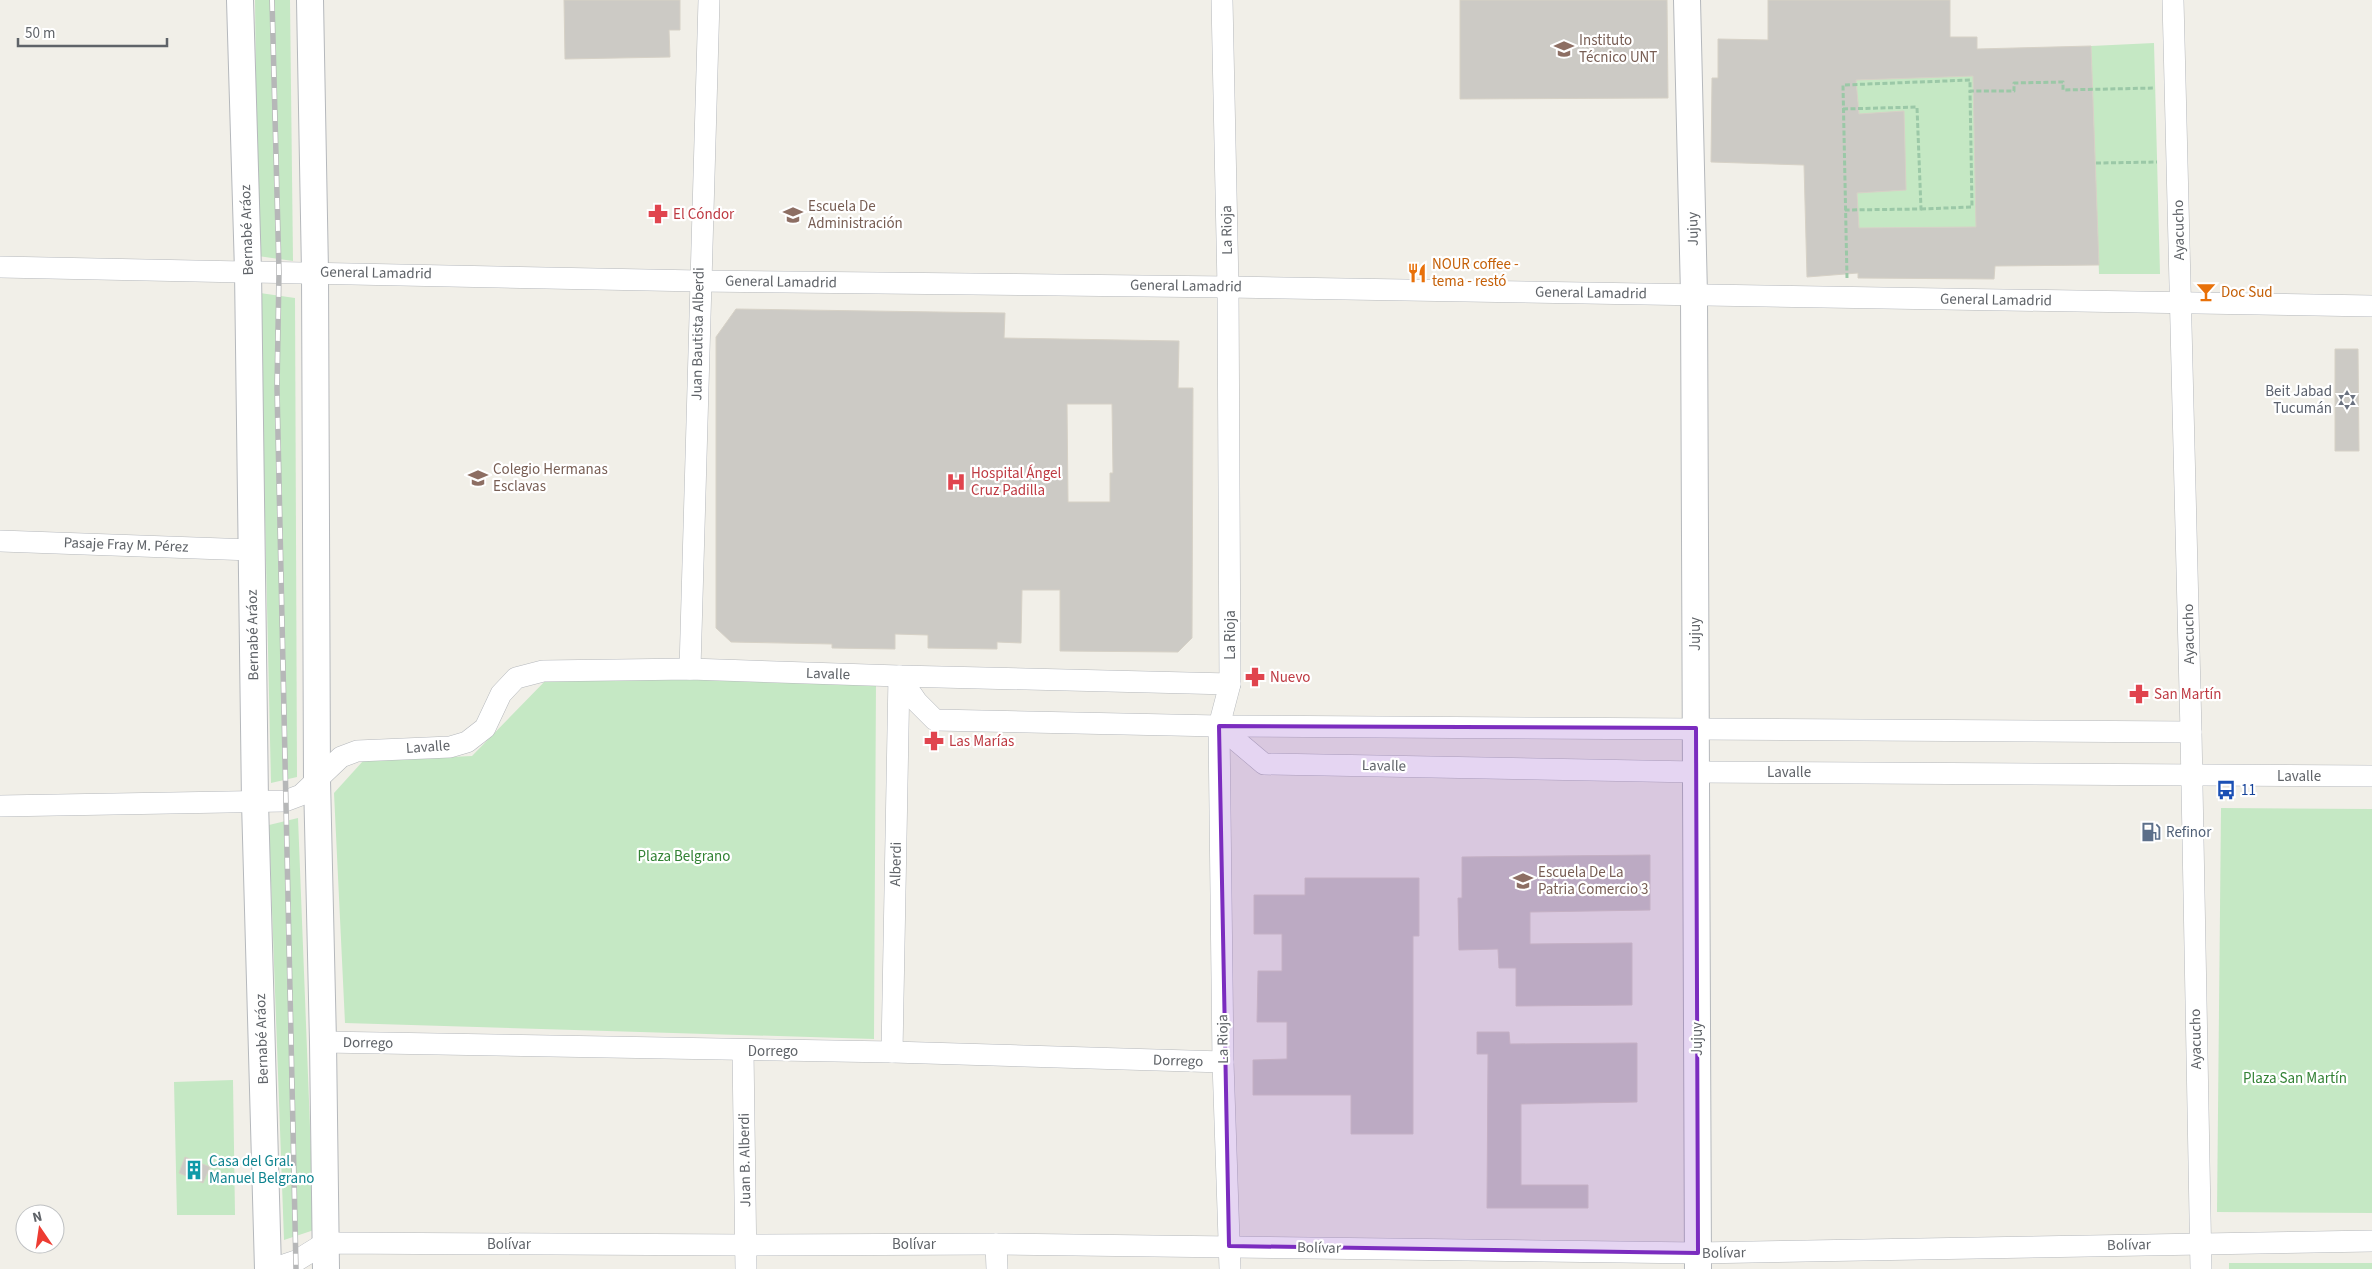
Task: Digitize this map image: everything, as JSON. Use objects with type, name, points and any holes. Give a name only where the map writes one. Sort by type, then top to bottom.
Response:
[{"type":"street","name":"Bernabé Aráoz","points":[[240,0],[248,271],[255,802],[270,1269]]},
{"type":"street","points":[[310,0],[315,272],[316,780],[323,1042],[326,1269]]},
{"type":"street","name":"Juan Bautista Alberdi","points":[[690,669],[708,0]]},
{"type":"street","name":"La Rioja","points":[[1222,0],[1228,287],[1230,684],[1219,726],[1223,1062],[1230,1269]]},
{"type":"street","name":"Jujuy","points":[[1687,0],[1694,294],[1698,1261]]},
{"type":"street","name":"Ayacucho","points":[[2173,0],[2191,732],[2201,1269]]},
{"type":"street","name":"General Lamadrid","points":[[0,267],[699,281],[1228,287],[2372,306]]},
{"type":"street","name":"Pasaje Fray M. Pérez","points":[[0,541],[252,550]]},
{"type":"street","name":"Lavalle","points":[[0,806],[285,801],[301,795],[341,757],[357,751],[450,747],[467,742],[485,728],[501,694],[516,678],[543,671],[690,669],[1230,684]]},
{"type":"street","points":[[899,676],[916,702],[935,720],[1219,726],[2191,732]]},
{"type":"street","name":"Alberdi","points":[[892,1052],[899,676]]},
{"type":"street","name":"Lavalle","points":[[1219,726],[1264,764],[1695,772],[2372,776]]},
{"type":"street","name":"Dorrego","points":[[323,1042],[743,1051],[892,1052],[1223,1062]]},
{"type":"street","name":"Juan B. Alberdi","points":[[743,1051],[746,1269]]},
{"type":"street","name":"Bolívar","points":[[325,1243],[1229,1246],[1698,1261],[2200,1243],[2372,1241]]},
{"type":"street","points":[[270,1269],[296,1261],[325,1243]]},
{"type":"street","points":[[996,1244],[997,1269]]},
{"type":"path","points":[[1846,210],[1972,207],[1970,80],[1843,85],[1847,297]]},
{"type":"path","points":[[1970,91],[2014,91],[2014,83],[2034,82],[2063,82],[2063,90],[2155,88]]},
{"type":"path","points":[[1843,109],[1917,107],[1921,209]]},
{"type":"path","points":[[2096,163],[2157,162]]},
{"type":"highlighted area","points":[[1219,726],[1696,728],[1698,1253],[1229,1246]]},
{"type":"green space","points":[[255,0],[290,0],[293,261],[258,256]]},
{"type":"green space","points":[[2154,43],[2160,274],[2099,274],[2091,46]]},
{"type":"green space","points":[[1977,75],[1976,227],[1859,228],[1857,193],[1905,190],[1904,112],[1859,114],[1856,80]]},
{"type":"green space","points":[[260,293],[295,298],[297,777],[271,783]]},
{"type":"green space","name":"Plaza Belgrano","points":[[549,677],[876,682],[874,1039],[345,1023],[334,793],[363,761],[472,756]]},
{"type":"green space","name":"Plaza San Martín","points":[[2221,808],[2372,809],[2372,1213],[2217,1212]]},
{"type":"green space","points":[[298,818],[314,1230],[284,1240],[269,825]]},
{"type":"green space","points":[[233,1080],[235,1215],[177,1215],[174,1082]]},
{"type":"green space","points":[[2229,1263],[2372,1263],[2372,1269],[2229,1269]]},
{"type":"building","points":[[564,0],[680,0],[680,30],[669,30],[670,57],[565,59]]},
{"type":"building","name":"Instituto Técnico UNT","points":[[1460,0],[1667,0],[1668,98],[1460,99]]},
{"type":"building","points":[[1768,0],[1950,0],[1950,37],[1977,37],[1977,49],[2091,46],[2099,265],[1995,266],[1994,279],[1858,278],[1858,273],[1807,277],[1804,165],[1711,162],[1712,78],[1718,78],[1718,39],[1768,40]],"holes":[[[1973,76],[1976,227],[1859,228],[1857,193],[1906,190],[1904,111],[1859,114],[1856,80]]]},
{"type":"building","name":"Hospital Ángel Cruz Padilla","points":[[736,309],[1005,313],[1004,338],[1179,341],[1178,388],[1193,388],[1192,638],[1178,652],[1060,651],[1060,590],[1022,590],[1021,643],[997,642],[997,649],[928,648],[928,635],[895,634],[895,649],[832,648],[832,644],[731,642],[716,628],[716,337]],"holes":[[[1067,404],[1112,404],[1113,473],[1110,473],[1110,502],[1068,502]]]},
{"type":"building","name":"Beit Jabad Tucumán","points":[[2335,349],[2358,349],[2359,451],[2335,451]]},
{"type":"building","points":[[1650,855],[1650,910],[1530,912],[1530,944],[1632,943],[1632,1005],[1516,1006],[1516,968],[1499,968],[1498,949],[1459,950],[1458,898],[1462,898],[1462,857]]},
{"type":"building","points":[[1305,878],[1419,878],[1419,936],[1413,936],[1413,1134],[1351,1134],[1351,1095],[1253,1095],[1253,1060],[1287,1059],[1287,1022],[1257,1022],[1258,971],[1282,971],[1282,934],[1254,934],[1254,895],[1305,895]]},
{"type":"building","points":[[1477,1032],[1509,1032],[1510,1044],[1637,1043],[1637,1102],[1521,1104],[1521,1185],[1588,1185],[1588,1208],[1487,1208],[1488,1054],[1477,1054]]},
{"type":"building","name":"Casa del Gral. Manuel Belgrano","points":[[185,1157],[210,1167],[203,1183],[179,1173]]},
{"type":"railway","points":[[272,0],[279,272],[277,388],[296,1269]]},
{"type":"place","name":"Instituto Técnico UNT","points":[[1564,49]]},
{"type":"place","name":"El Cóndor","points":[[658,214]]},
{"type":"place","name":"Escuela De Administración","points":[[793,215]]},
{"type":"place","name":"NOUR coffee - tema - restó","points":[[1417,273]]},
{"type":"place","name":"Doc Sud","points":[[2206,292]]},
{"type":"place","name":"Beit Jabad Tucumán","points":[[2347,400]]},
{"type":"place","name":"Colegio Hermanas Esclavas","points":[[478,478]]},
{"type":"place","name":"Hospital Ángel Cruz Padilla","points":[[956,482]]},
{"type":"place","name":"Nuevo","points":[[1255,677]]},
{"type":"place","name":"San Martín","points":[[2139,694]]},
{"type":"place","name":"Las Marías","points":[[934,741]]},
{"type":"place","name":"11","points":[[2226,790]]},
{"type":"place","name":"Refinor","points":[[2151,832]]},
{"type":"place","name":"Escuela De La Patria Comercio 3","points":[[1523,881]]},
{"type":"place","name":"Casa del Gral. Manuel Belgrano","points":[[194,1170]]}]
